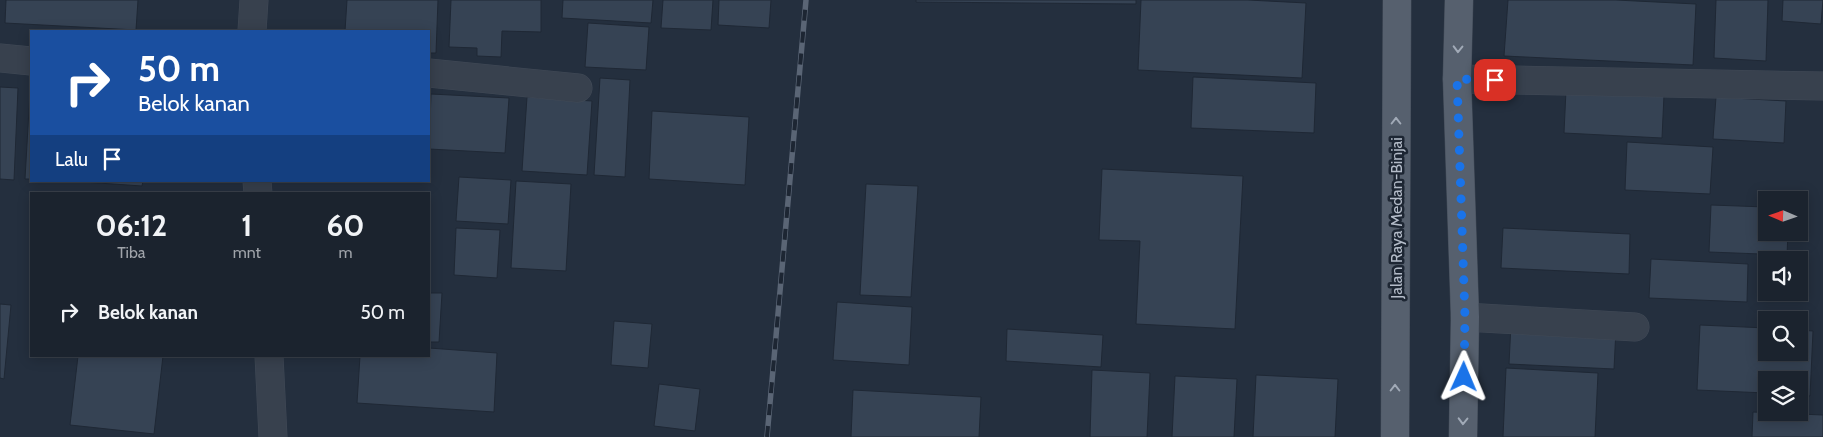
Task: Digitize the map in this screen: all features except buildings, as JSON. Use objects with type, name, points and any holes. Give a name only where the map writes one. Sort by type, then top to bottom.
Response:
[{"type":"main road","name":"Jalan Raya Medan-Binjai","points":[[1395,437],[1397,0]]},
{"type":"main road","points":[[1459,0],[1457,79],[1465,317],[1463,437]]},
{"type":"street","points":[[252,30],[254,0]]},
{"type":"street","points":[[0,58],[30,61]]},
{"type":"street","points":[[430,73],[578,88]]},
{"type":"street","points":[[1457,79],[1823,86]]},
{"type":"street","points":[[1465,317],[1635,327]]},
{"type":"street","points":[[269,357],[274,437]]},
{"type":"railway","points":[[767,437],[806,0]]},
{"type":"route","points":[[1464,377],[1465,317],[1457,79],[1495,80]]}]
